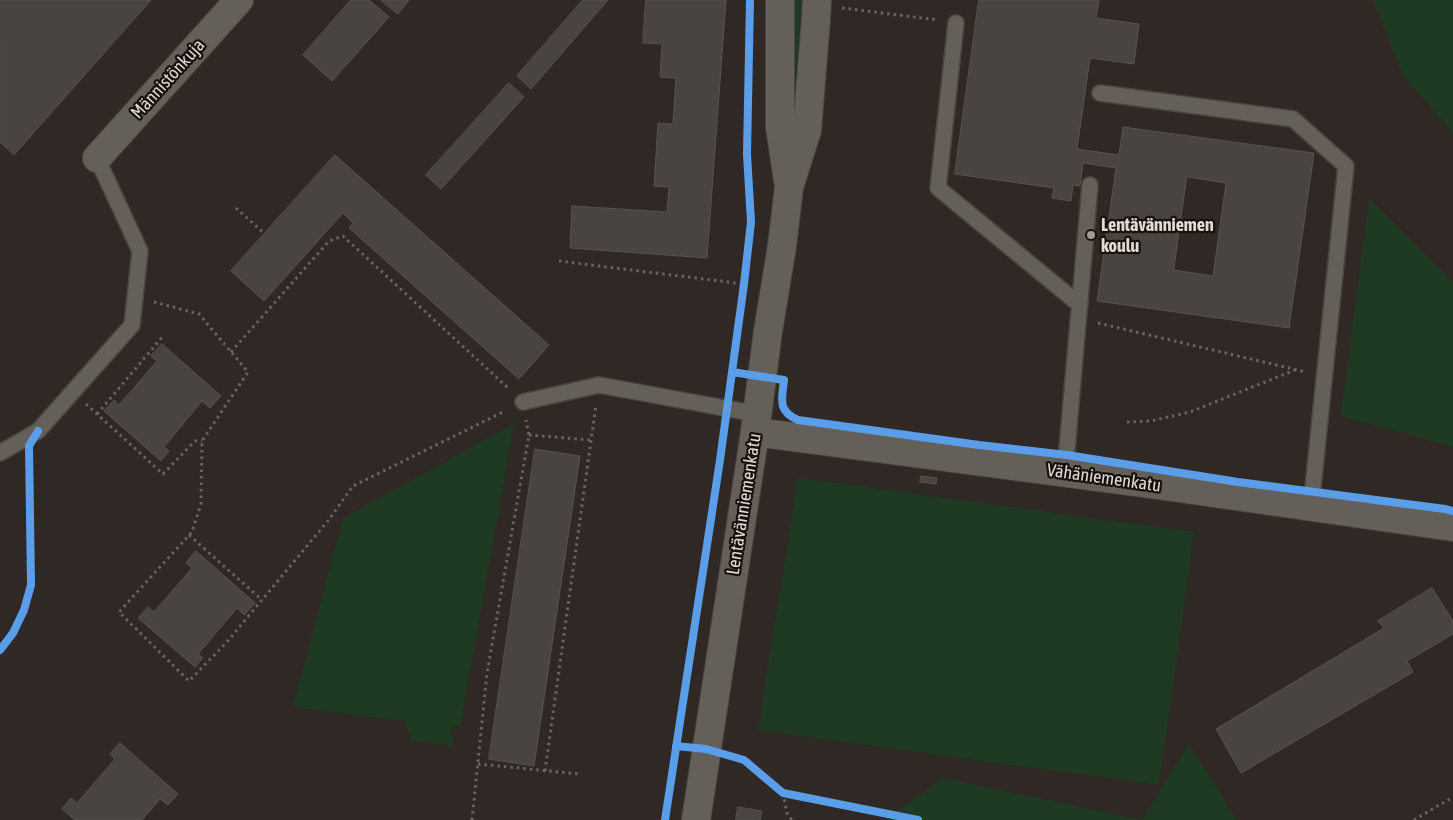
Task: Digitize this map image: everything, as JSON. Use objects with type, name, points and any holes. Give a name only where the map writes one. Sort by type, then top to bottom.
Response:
[{"type":"street","name":"Männistönkuja","points":[[97,158],[239,0]]},
{"type":"street","name":"Lentävänniemenkatu","points":[[780,0],[780,127],[789,187]]},
{"type":"street","name":"Lentävänniemenkatu","points":[[696,820],[756,423],[789,187],[806,130],[816,19],[829,4]]},
{"type":"street","name":"Vähäniemenkatu","points":[[756,423],[1066,472],[1453,527]]},
{"type":"lane","points":[[956,22],[938,188],[1080,305]]},
{"type":"lane","points":[[1100,93],[1293,119],[1346,166],[1311,507]]},
{"type":"lane","points":[[0,453],[38,431],[132,325],[140,251],[97,158]]},
{"type":"lane","points":[[1066,472],[1090,186]]},
{"type":"lane","points":[[523,402],[599,385],[756,423]]},
{"type":"path","points":[[829,4],[956,22]]},
{"type":"path","points":[[236,208],[264,234]]},
{"type":"path","points":[[231,352],[329,241],[343,236],[523,402],[529,435],[488,673],[472,820]]},
{"type":"path","points":[[559,261],[744,284]]},
{"type":"path","points":[[743,292],[745,275]]},
{"type":"path","points":[[153,302],[199,314],[248,372],[202,441],[201,504],[192,532],[119,612],[189,681],[226,643],[327,522],[354,486],[523,402]]},
{"type":"path","points":[[1080,305],[1100,324],[1325,377]]},
{"type":"path","points":[[96,414],[164,335]]},
{"type":"path","points":[[1127,422],[1151,421],[1190,412],[1295,370]]},
{"type":"path","points":[[545,770],[599,385]]},
{"type":"path","points":[[73,392],[163,474],[195,441],[202,441]]},
{"type":"path","points":[[529,435],[591,440]]},
{"type":"path","points":[[189,535],[262,600]]},
{"type":"path","points":[[478,764],[579,774]]},
{"type":"path","points":[[780,791],[793,795]]},
{"type":"path","points":[[780,791],[787,813],[792,820]]},
{"type":"path","points":[[1414,820],[1453,797]]},
{"type":"green space","points":[[791,0],[809,0],[793,143]]},
{"type":"green space","points":[[1373,0],[1453,0],[1453,133],[1403,75]]},
{"type":"green space","points":[[1369,199],[1453,282],[1453,447],[1341,416]]},
{"type":"green space","points":[[514,424],[460,727],[451,727],[454,746],[411,741],[405,721],[293,707],[343,518]]},
{"type":"green space","points":[[798,478],[1194,532],[1159,785],[758,730]]},
{"type":"green space","points":[[1189,744],[1237,820],[1142,820]]},
{"type":"green space","points":[[944,778],[1141,820],[885,820]]},
{"type":"building","points":[[0,0],[151,0],[14,155],[0,142]]},
{"type":"building","points":[[351,0],[369,0],[389,17],[332,81],[303,55]]},
{"type":"building","points":[[381,0],[409,0],[398,14]]},
{"type":"building","points":[[583,0],[608,0],[531,89],[517,76]]},
{"type":"building","points":[[646,0],[726,0],[707,258],[570,248],[572,206],[667,212],[669,187],[654,186],[658,123],[673,124],[676,78],[660,77],[662,44],[643,43]]},
{"type":"building","points":[[979,0],[1099,0],[1096,18],[1139,24],[1134,64],[1090,58],[1077,149],[1119,155],[1123,127],[1314,153],[1289,328],[1097,301],[1116,168],[1083,163],[1080,186],[1073,185],[1071,201],[1052,198],[1054,188],[955,174]],"holes":[[[1187,177],[1226,183],[1213,276],[1174,270]]]},
{"type":"building","points":[[509,83],[524,97],[441,189],[426,175]]},
{"type":"building","points":[[335,155],[549,345],[519,379],[349,228],[353,223],[343,213],[264,301],[231,271]]},
{"type":"building","points":[[162,344],[221,396],[210,408],[202,401],[164,447],[169,451],[161,461],[104,411],[114,400],[119,405],[157,361],[151,356]]},
{"type":"building","points":[[535,449],[580,456],[534,766],[489,759]]},
{"type":"building","points":[[921,476],[937,478],[936,484],[920,482]]},
{"type":"building","points":[[196,551],[255,603],[244,615],[237,608],[198,654],[203,658],[195,667],[138,618],[148,607],[154,612],[192,568],[186,563]]},
{"type":"building","points":[[1432,588],[1453,621],[1453,634],[1407,661],[1413,672],[1241,773],[1216,729],[1384,628],[1378,621]]},
{"type":"building","points":[[120,743],[178,794],[168,805],[160,799],[142,820],[75,820],[62,809],[71,798],[77,803],[115,759],[110,754]]},
{"type":"building","points":[[738,807],[762,811],[760,820],[736,820]]},
{"type":"cycle path","points":[[665,820],[720,460],[751,222],[747,154],[750,0]]},
{"type":"cycle path","points":[[732,372],[784,380],[782,404],[787,413],[798,420],[1067,455],[1238,482],[1453,511]]},
{"type":"cycle path","points":[[0,650],[13,633],[24,610],[31,585],[29,446],[38,431]]},
{"type":"cycle path","points":[[676,746],[706,749],[744,760],[783,793],[918,820]]},
{"type":"place","name":"Lentävänniemen koulu","points":[[1091,235]]}]
